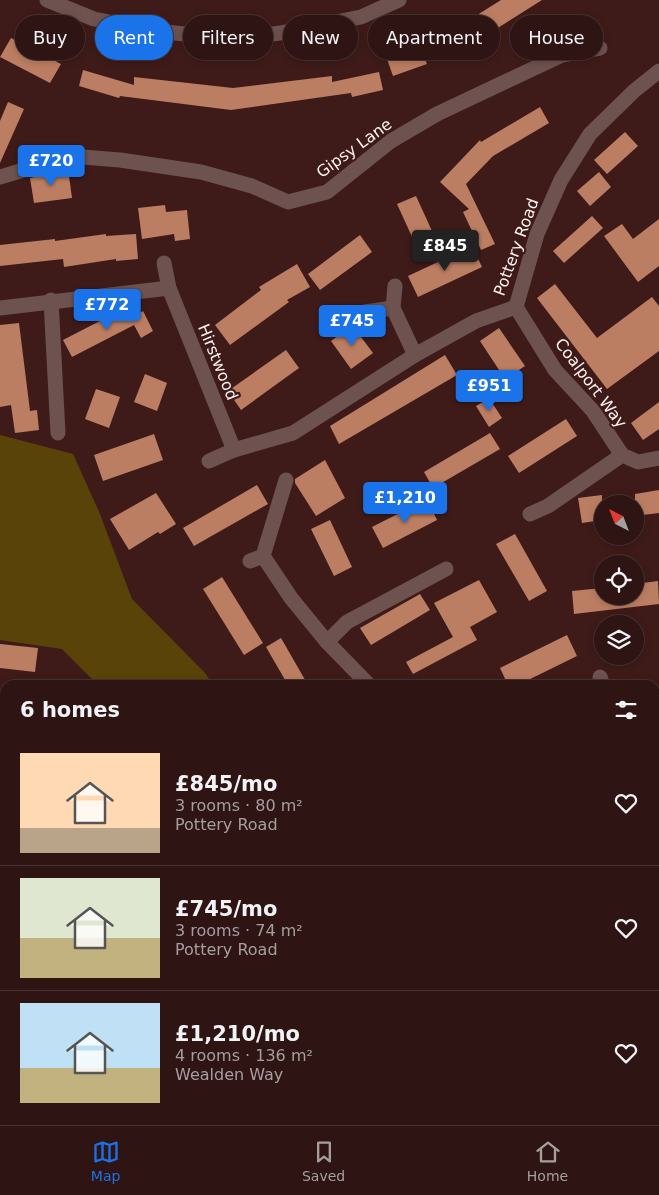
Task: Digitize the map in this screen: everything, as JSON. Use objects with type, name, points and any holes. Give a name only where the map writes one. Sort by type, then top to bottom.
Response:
[{"type":"street","points":[[47,0],[94,19],[154,31],[235,39],[280,33],[361,17],[399,0]]},
{"type":"street","name":"Gipsy Lane","points":[[0,176],[70,156],[112,159],[202,172],[252,186],[288,202],[328,192],[391,141],[437,114],[552,60]]},
{"type":"street","name":"Pottery Road","points":[[234,450],[293,433],[342,404],[415,355],[476,321],[516,307],[537,234],[561,180],[590,134],[634,91],[659,71]]},
{"type":"street","name":"Hirstwood","points":[[164,263],[169,288],[234,450]]},
{"type":"street","points":[[395,286],[392,308],[415,355]]},
{"type":"street","points":[[0,308],[51,300],[169,288]]},
{"type":"street","points":[[51,300],[58,432]]},
{"type":"street","name":"Coalport Way","points":[[516,307],[555,370],[593,411],[622,455],[638,462],[659,458]]},
{"type":"street","points":[[365,312],[392,308]]},
{"type":"street","points":[[209,461],[234,450]]},
{"type":"street","name":"Coalport Way","points":[[530,514],[548,506],[622,455]]},
{"type":"street","points":[[286,480],[256,559],[327,642],[364,680]]},
{"type":"street","points":[[327,642],[347,622],[446,570]]},
{"type":"shaded area","points":[[0,435],[73,454],[100,514],[132,599],[210,680],[93,680],[62,649],[0,640]]},
{"type":"building","points":[[501,0],[542,0],[518,15],[510,15],[510,20],[500,27],[500,15],[477,15]]},
{"type":"building","points":[[11,38],[15,40],[15,60],[53,60],[61,64],[50,83],[0,57]]},
{"type":"building","points":[[387,60],[425,60],[427,64],[393,76]]},
{"type":"building","points":[[83,70],[134,85],[134,77],[233,88],[332,76],[332,82],[379,72],[383,90],[352,97],[351,93],[231,110],[120,96],[119,98],[79,86]]},
{"type":"building","points":[[8,102],[24,109],[0,163],[0,121]]},
{"type":"building","points":[[540,107],[549,123],[493,156],[466,184],[495,244],[481,250],[463,212],[469,209],[440,182],[480,140],[481,142]]},
{"type":"building","points":[[625,132],[638,146],[607,174],[594,160]]},
{"type":"building","points":[[68,169],[72,198],[34,203],[30,178]]},
{"type":"building","points":[[599,172],[611,187],[590,206],[577,191]]},
{"type":"building","points":[[416,196],[432,231],[413,239],[397,204]]},
{"type":"building","points":[[165,205],[166,212],[187,210],[190,239],[175,241],[174,234],[142,239],[138,208]]},
{"type":"building","points":[[592,216],[603,228],[564,263],[553,251]]},
{"type":"building","points":[[659,219],[659,266],[638,282],[604,236],[622,224],[633,239]]},
{"type":"building","points":[[106,234],[106,236],[136,234],[138,259],[116,261],[116,259],[64,267],[63,259],[0,266],[0,245],[55,239],[55,241]]},
{"type":"building","points":[[360,235],[372,252],[320,290],[308,274]]},
{"type":"building","points":[[472,246],[482,267],[418,297],[408,276]]},
{"type":"building","points":[[297,264],[310,287],[287,300],[289,302],[230,345],[215,325],[261,290],[259,287]]},
{"type":"building","points":[[555,284],[597,338],[652,297],[659,306],[659,351],[607,389],[537,298]]},
{"type":"building","points":[[125,308],[131,318],[143,311],[153,331],[141,338],[134,325],[72,357],[63,340]]},
{"type":"building","points":[[19,323],[30,411],[37,410],[39,430],[15,433],[11,405],[0,407],[0,325]]},
{"type":"building","points":[[352,325],[373,353],[351,369],[331,341]]},
{"type":"building","points":[[499,328],[525,366],[505,379],[480,341]]},
{"type":"building","points":[[286,350],[299,368],[241,410],[228,391]]},
{"type":"building","points":[[445,355],[457,375],[339,444],[330,426]]},
{"type":"building","points":[[145,374],[167,383],[157,411],[134,402]]},
{"type":"building","points":[[96,389],[120,397],[109,428],[85,419]]},
{"type":"building","points":[[489,398],[502,418],[489,427],[476,406]]},
{"type":"building","points":[[659,402],[659,429],[643,440],[631,423]]},
{"type":"building","points":[[566,419],[577,436],[519,473],[508,456]]},
{"type":"building","points":[[490,433],[500,449],[433,488],[424,472]]},
{"type":"building","points":[[154,434],[163,460],[103,481],[94,455]]},
{"type":"building","points":[[325,460],[345,498],[316,516],[295,483],[295,479]]},
{"type":"building","points":[[257,485],[268,504],[194,546],[183,528]]},
{"type":"building","points":[[659,490],[659,513],[644,515],[644,495],[635,494]]},
{"type":"building","points":[[156,493],[176,524],[160,534],[158,532],[129,550],[110,519]]},
{"type":"building","points":[[594,496],[594,521],[582,523],[578,498]]},
{"type":"building","points":[[427,499],[437,520],[383,548],[372,527]]},
{"type":"building","points":[[330,520],[352,567],[334,576],[311,529]]},
{"type":"building","points":[[515,534],[547,591],[529,601],[496,544]]},
{"type":"building","points":[[222,577],[263,643],[244,655],[203,589]]},
{"type":"building","points":[[479,580],[497,612],[470,627],[477,640],[413,674],[406,662],[453,637],[434,603]]},
{"type":"building","points":[[658,581],[659,604],[574,614],[572,591],[594,589],[594,605],[644,605],[644,583]]},
{"type":"building","points":[[420,594],[430,610],[371,645],[360,628]]},
{"type":"building","points":[[567,635],[577,656],[528,680],[506,680],[500,668]]},
{"type":"building","points":[[281,638],[305,680],[285,680],[266,647]]},
{"type":"building","points":[[0,644],[38,648],[35,672],[0,668]]}]
